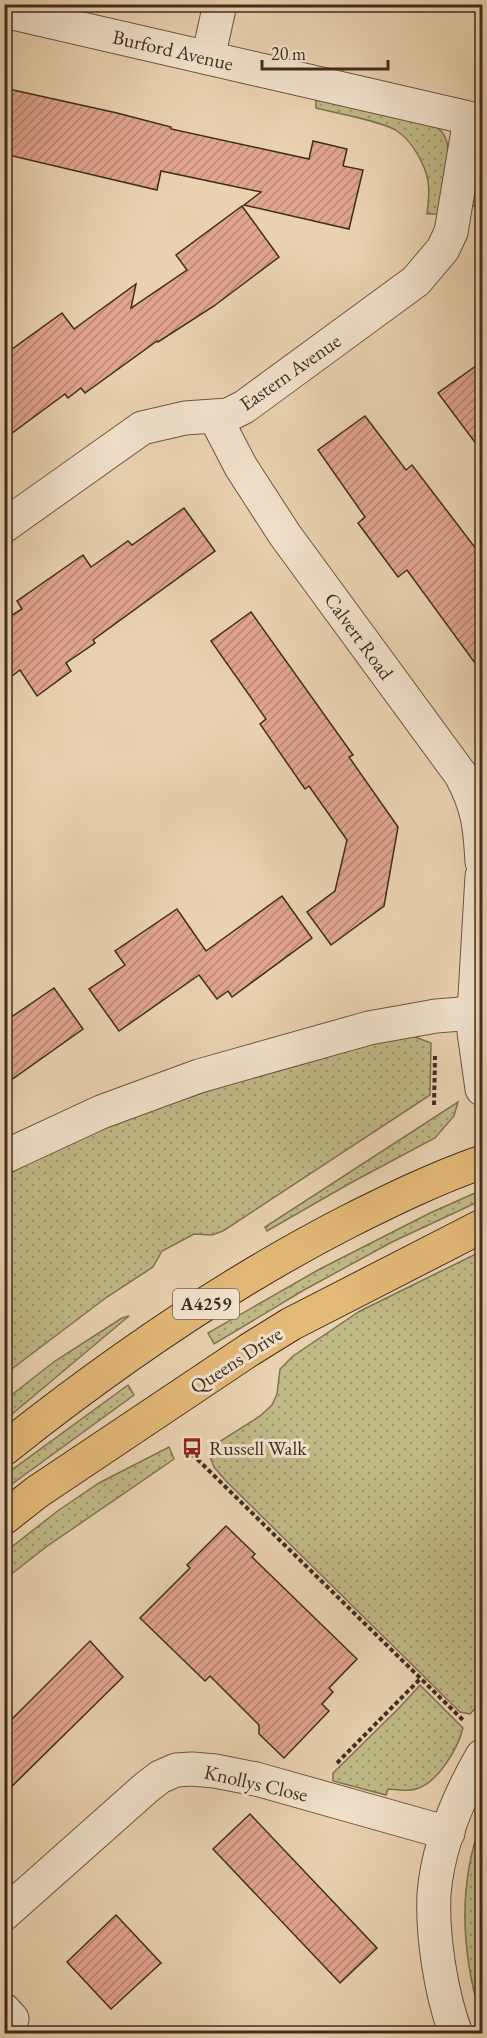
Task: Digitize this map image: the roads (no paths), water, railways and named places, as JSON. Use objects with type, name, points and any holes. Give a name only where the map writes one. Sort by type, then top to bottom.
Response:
[{"type":"main road","name":"A4259","points":[[4,1449],[53,1410],[157,1335],[259,1270],[405,1193],[450,1173],[483,1162]]},
{"type":"main road","name":"Queens Drive","points":[[4,1518],[38,1492],[291,1324],[483,1227]]},
{"type":"street","points":[[208,58],[220,4]]},
{"type":"street","name":"Burford Avenue","points":[[4,11],[476,120]]},
{"type":"street","name":"Eastern Avenue","points":[[4,526],[142,428],[185,417],[228,415],[244,407],[416,281],[443,249],[451,232],[476,120]]},
{"type":"street","name":"Calvert Road","points":[[215,417],[285,535],[461,775],[473,797],[483,862]]},
{"type":"street","points":[[481,912],[474,1012],[475,1038],[483,1089]]},
{"type":"street","points":[[4,1157],[101,1112],[189,1079],[369,1028],[474,1012]]},
{"type":"street","points":[[456,2034],[445,2001],[435,1923],[434,1894],[448,1833],[468,1782],[483,1756]]},
{"type":"street","name":"Knollys Close","points":[[4,1914],[147,1788],[168,1773],[184,1769],[215,1771],[256,1779],[448,1833]]},
{"type":"place","name":"Russell Walk","points":[[192,1448]]}]
